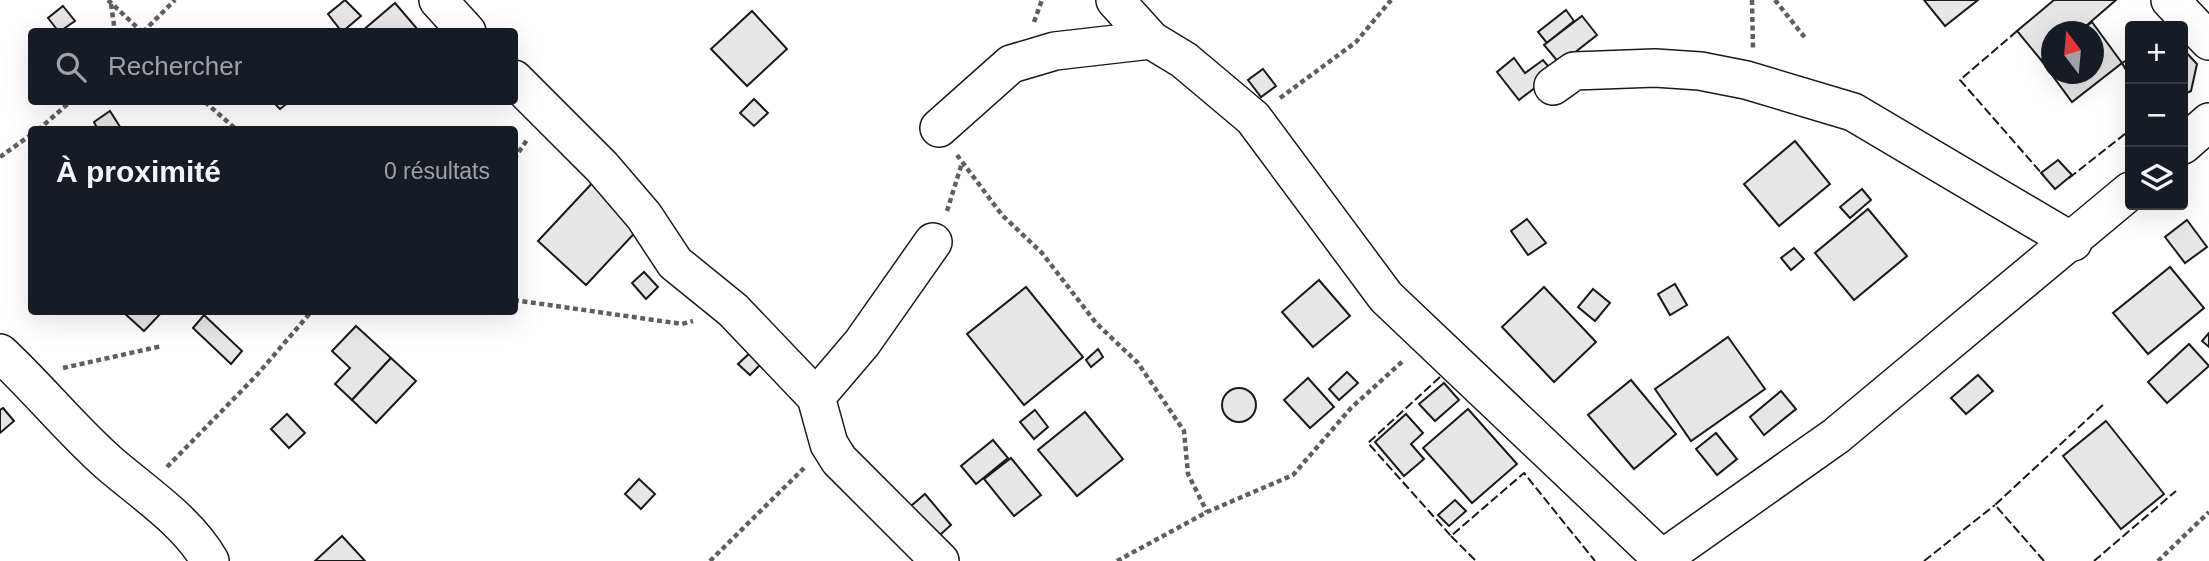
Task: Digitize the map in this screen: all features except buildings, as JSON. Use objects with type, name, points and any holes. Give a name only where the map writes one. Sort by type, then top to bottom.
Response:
[{"type":"street","points":[[438,0],[463,28]]},
{"type":"street","points":[[1115,0],[1151,40],[1184,60],[1253,118],[1386,297],[1661,560],[1836,436],[2073,242],[2125,195]]},
{"type":"street","points":[[2170,0],[2209,41]]},
{"type":"street","points":[[939,128],[1011,64],[1055,51],[1151,40]]},
{"type":"street","points":[[1553,86],[1574,71],[1655,68],[1700,71],[1746,80],[1853,112],[2073,242]]},
{"type":"street","points":[[518,83],[602,167],[644,216],[675,263],[733,310],[816,397],[829,444],[839,460],[940,561]]},
{"type":"street","points":[[2188,141],[2209,122]]},
{"type":"street","points":[[816,397],[862,343],[933,242]]},
{"type":"street","points":[[13,365],[109,463],[145,491],[202,546],[210,561]]},
{"type":"path","points":[[147,28],[175,0]]},
{"type":"path","points":[[1253,118],[1356,42],[1391,0]]},
{"type":"path","points":[[1775,0],[1806,39]]},
{"type":"path","points":[[110,1],[139,28]]},
{"type":"path","points":[[110,1],[114,28]]},
{"type":"path","points":[[42,126],[66,105]]},
{"type":"path","points":[[208,105],[232,126]]},
{"type":"path","points":[[939,128],[1002,215],[1042,253],[1096,323],[1138,363],[1184,431],[1188,474],[1207,512]]},
{"type":"path","points":[[0,157],[28,137]]},
{"type":"path","points":[[933,242],[945,218],[962,162]]},
{"type":"path","points":[[518,301],[682,324],[733,310]]},
{"type":"path","points":[[145,491],[195,436],[256,376],[308,315]]},
{"type":"path","points":[[1117,561],[1207,512],[1293,475],[1351,408],[1427,339]]},
{"type":"path","points":[[13,365],[162,345]]},
{"type":"path","points":[[710,561],[829,444]]},
{"type":"path","points":[[2158,561],[2209,512]]},
{"type":"fence","points":[[2017,31],[1960,80],[2044,176]]},
{"type":"fence","points":[[2069,178],[2125,134]]},
{"type":"fence","points":[[1440,377],[1368,443],[1451,536],[1524,473],[1595,561]]},
{"type":"fence","points":[[2044,561],[1995,505],[2105,403]]},
{"type":"fence","points":[[2094,561],[2176,491]]},
{"type":"fence","points":[[1924,561],[1995,505]]},
{"type":"fence","points":[[1451,536],[1476,561]]}]
